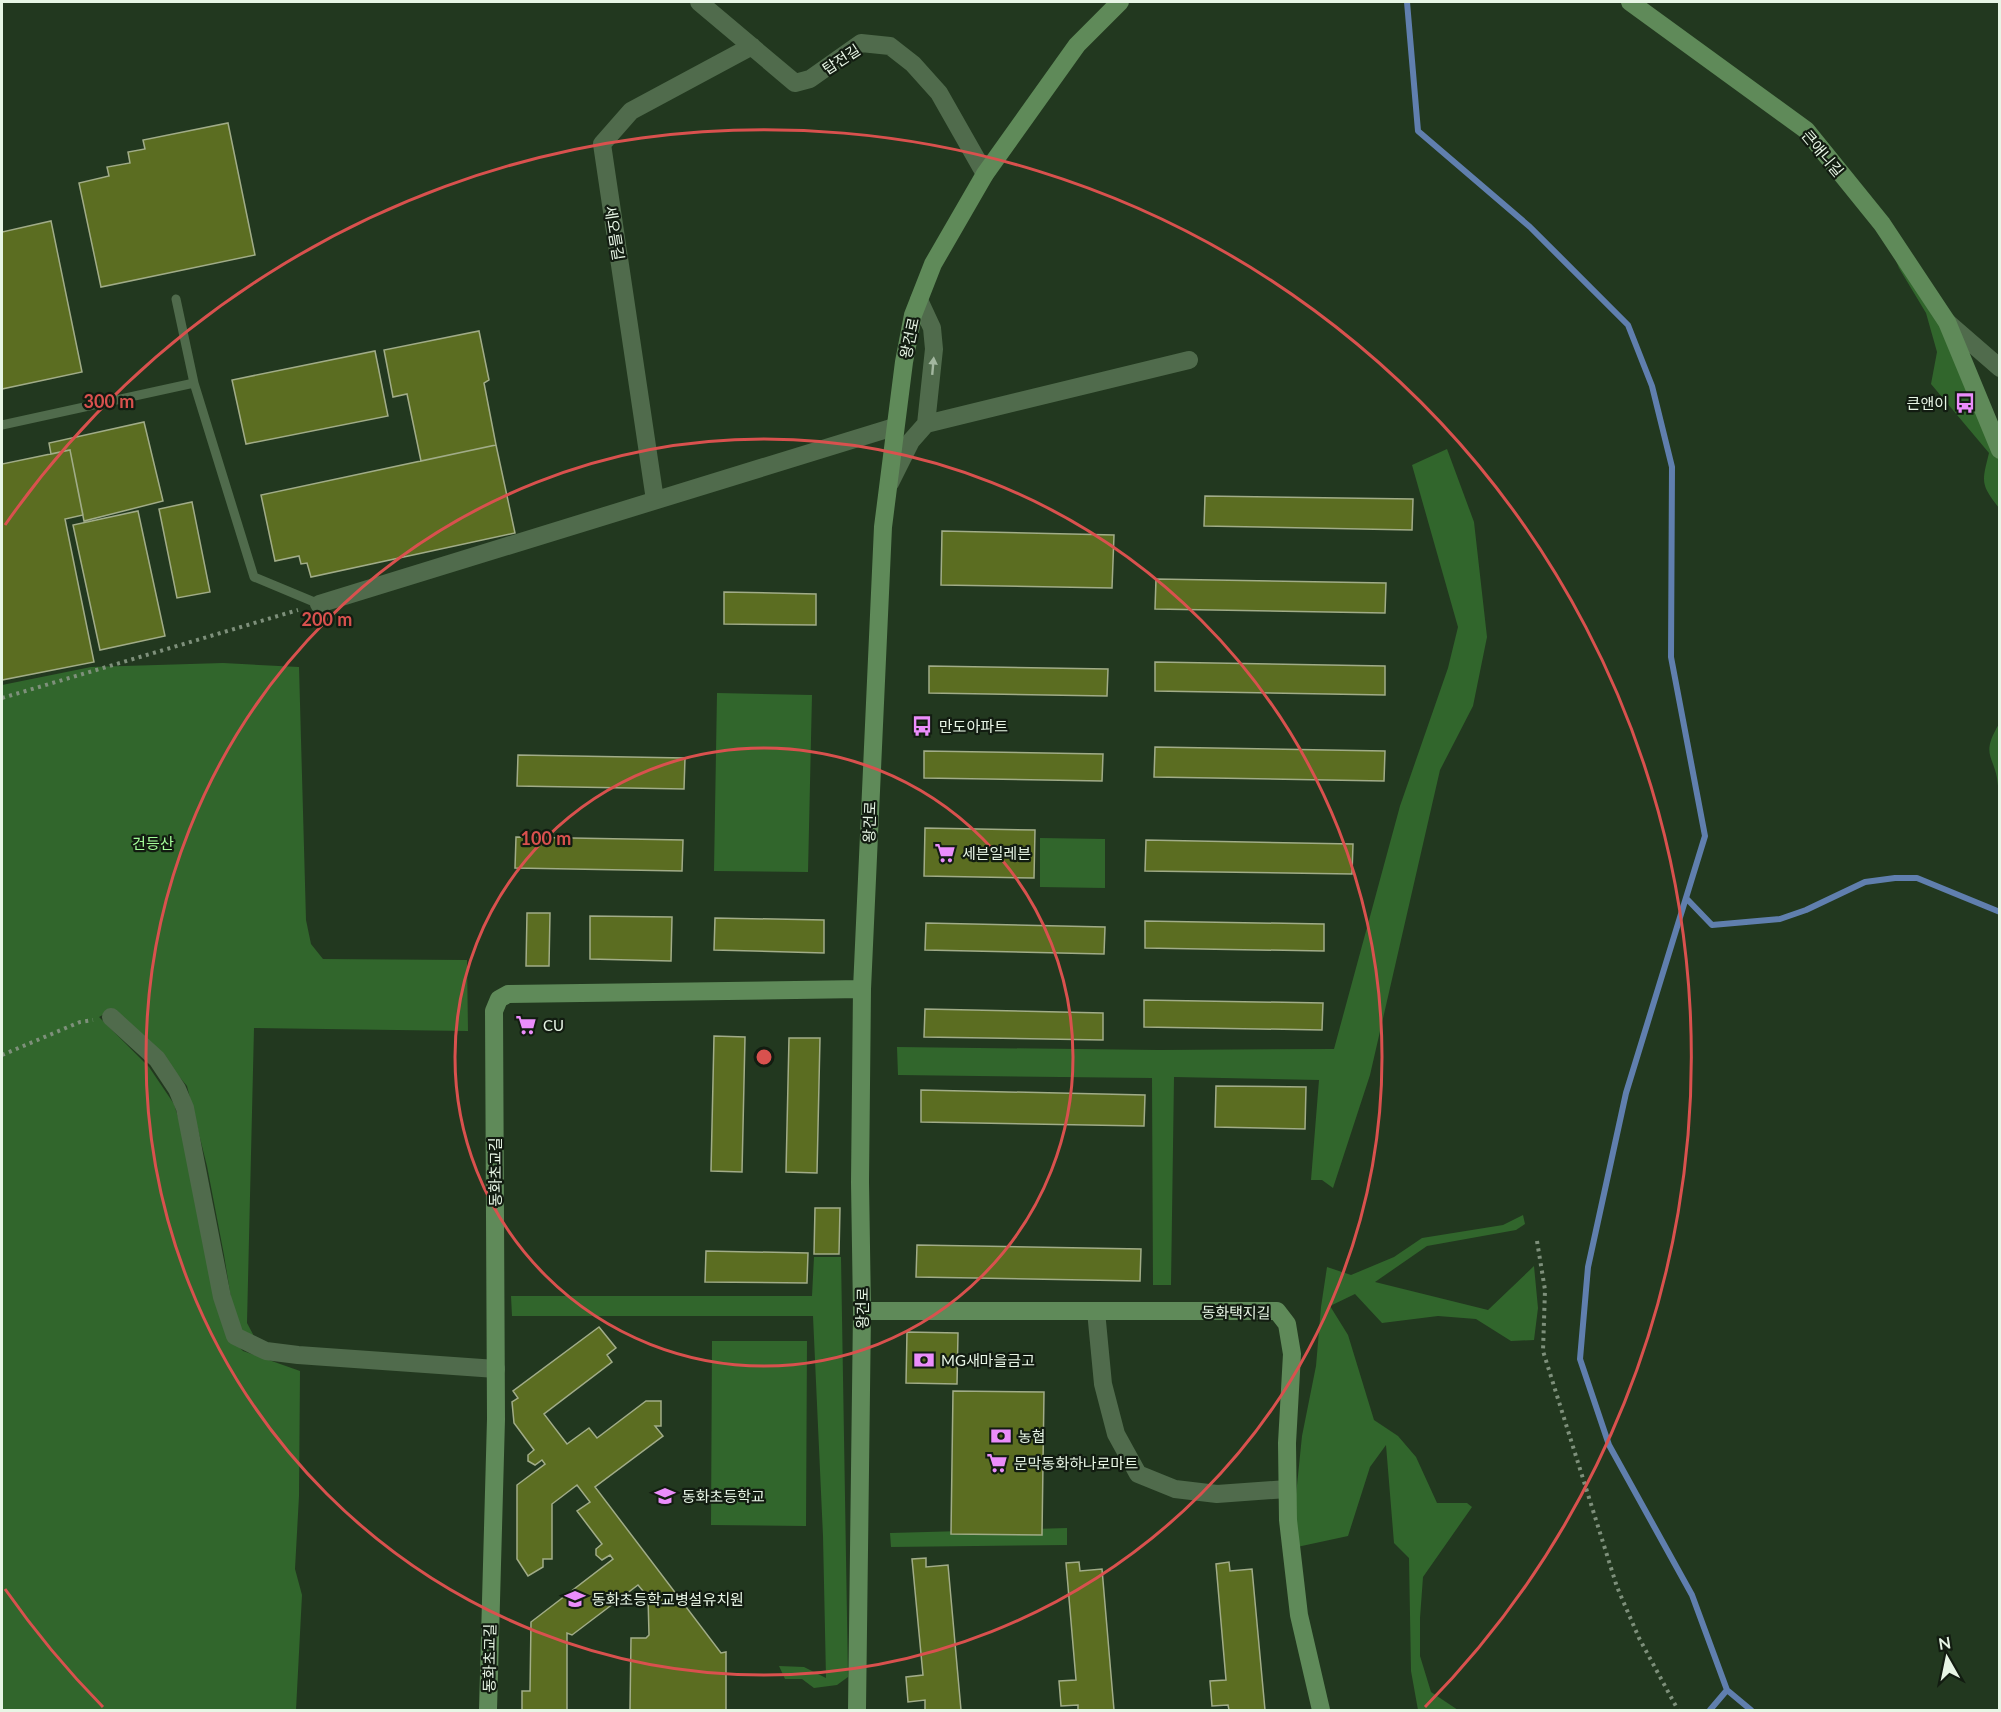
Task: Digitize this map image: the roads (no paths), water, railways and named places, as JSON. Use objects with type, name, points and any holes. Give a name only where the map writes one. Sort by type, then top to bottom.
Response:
[{"type":"street","name":"탑전길","points":[[699,2],[795,83],[810,79],[861,43],[890,46],[913,64],[939,93],[985,174]]},
{"type":"street","name":"왕건로","points":[[857,1710],[862,1311],[860,1182],[862,989],[883,527],[903,362],[913,315],[933,264],[985,174],[1077,45],[1120,2]]},
{"type":"street","name":"큰애니길","points":[[1630,2],[1806,130],[1882,224],[1947,322],[2000,450]]},
{"type":"street","name":"세오름길","points":[[656,501],[602,144],[631,111],[752,46]]},
{"type":"street","points":[[919,300],[932,328],[934,349],[926,424]]},
{"type":"street","name":"큰애니길","points":[[1947,322],[2000,368]]},
{"type":"street","points":[[887,490],[911,441],[926,424],[1189,360]]},
{"type":"street","points":[[319,604],[894,427]]},
{"type":"street","name":"동화초교길","points":[[488,1710],[496,1419],[494,1011],[499,999],[508,994],[862,989]]},
{"type":"street","points":[[111,1017],[157,1059],[177,1089],[185,1108],[222,1297],[235,1336],[266,1351],[298,1356],[496,1369]]},
{"type":"street","name":"동화택지길","points":[[862,1311],[1277,1311],[1287,1324],[1292,1354],[1287,1443],[1288,1520],[1299,1615],[1321,1710]]},
{"type":"street","points":[[1096,1311],[1103,1384],[1116,1434],[1138,1474],[1175,1489],[1217,1494],[1287,1489]]},
{"type":"lane","points":[[176,299],[194,383],[254,577],[319,604]]},
{"type":"lane","points":[[2,426],[194,383]]},
{"type":"waterway","points":[[1407,2],[1418,131],[1530,227],[1628,325],[1652,386],[1672,467],[1671,657],[1705,836],[1626,1093],[1588,1267],[1580,1359],[1609,1445],[1692,1595],[1727,1690],[1751,1710]]},
{"type":"waterway","points":[[1686,898],[1712,925],[1780,919],[1806,910],[1865,882],[1917,878],[2000,912]]},
{"type":"waterway","points":[[1710,1710],[1727,1690]]},
{"type":"place","name":"큰앤이","points":[[1965,403]]},
{"type":"place","name":"만도아파트","points":[[922,726]]},
{"type":"place","name":"세븐일레븐","points":[[945,853]]},
{"type":"place","name":"CU","points":[[526,1025]]},
{"type":"place","name":"MG새마을금고","points":[[924,1360]]},
{"type":"place","name":"농협","points":[[1001,1436]]},
{"type":"place","name":"문막동화하나로마트","points":[[997,1463]]},
{"type":"place","name":"동화초등학교","points":[[665,1496]]},
{"type":"place","name":"동화초등학교병설유치원","points":[[575,1599]]},
{"type":"park label","name":"건등산","points":[[153,843]]}]
